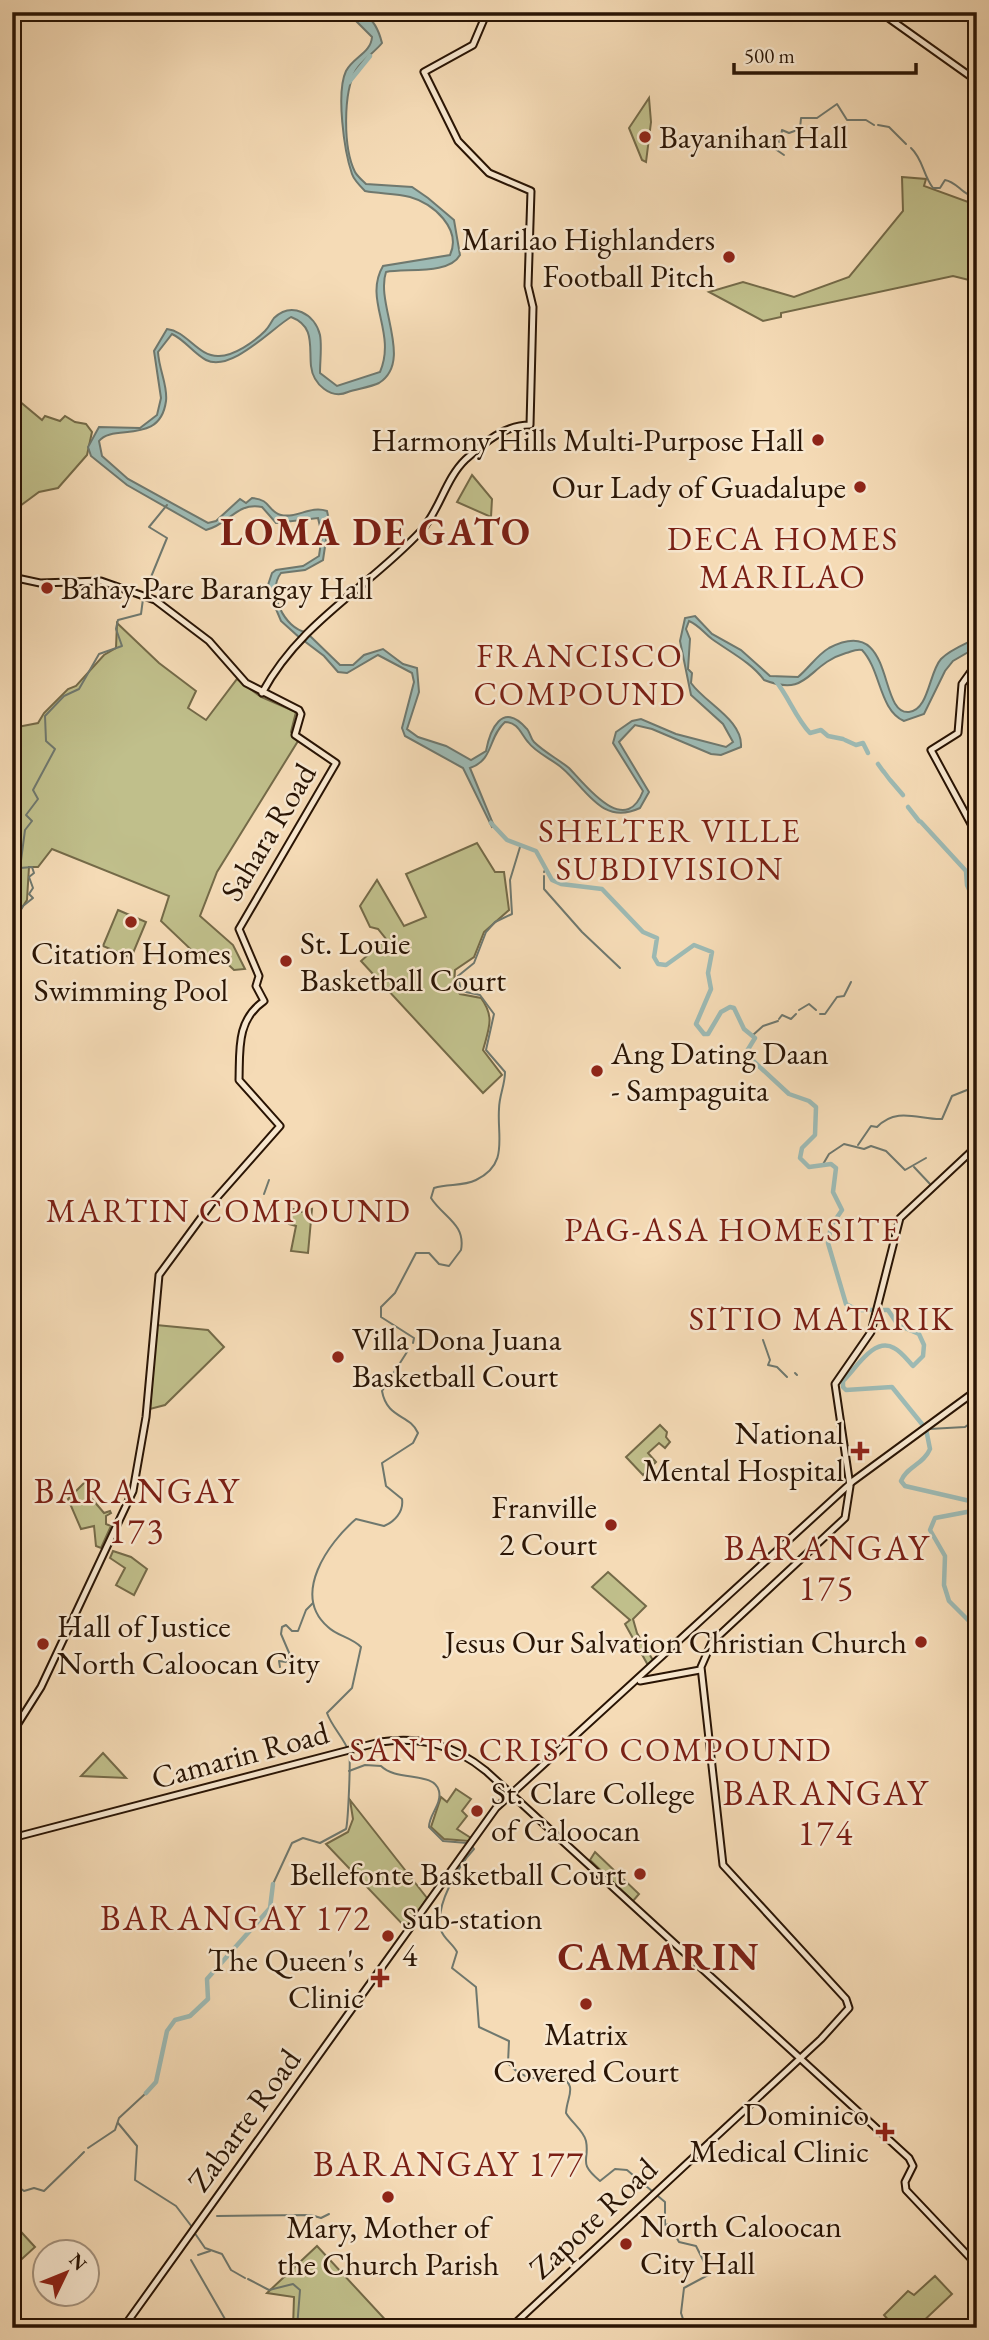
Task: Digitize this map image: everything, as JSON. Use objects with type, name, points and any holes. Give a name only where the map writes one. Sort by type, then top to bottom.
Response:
[{"type":"main road","points":[[12,577],[40,583],[101,581],[148,597],[209,641],[246,683],[262,693],[276,668],[299,641],[422,530],[463,462],[501,432],[530,425],[533,307],[527,286],[532,195],[528,188],[489,173],[462,144],[424,72],[473,45],[487,12]]},
{"type":"main road","points":[[880,12],[977,81]]},
{"type":"main road","points":[[977,663],[962,684],[958,733],[931,750],[977,835]]},
{"type":"main road","name":"Sahara Road","points":[[42,1683],[133,1491],[147,1412],[159,1275],[212,1203],[280,1126],[239,1080],[242,1030],[251,1012],[264,1001],[256,988],[259,976],[239,929],[336,763],[295,735],[301,714],[299,710],[262,693]]},
{"type":"main road","points":[[637,1682],[700,1670],[705,1653],[712,1642],[845,1518],[849,1486],[835,1385],[871,1333],[900,1218],[977,1146]]},
{"type":"main road","name":"Zabarte Road","points":[[123,2328],[489,1817],[510,1794],[637,1682],[849,1486],[977,1390]]},
{"type":"main road","name":"Zapote Road","points":[[510,2328],[847,2011],[849,2003],[723,1865],[700,1670]]},
{"type":"main road","points":[[12,1727],[42,1683]]},
{"type":"main road","points":[[12,1732],[42,1683]]},
{"type":"main road","name":"Camarin Road","points":[[12,1838],[387,1741],[432,1742],[454,1749],[504,1788],[911,2160],[913,2166],[904,2184],[906,2189],[977,2265]]},
{"type":"shaded area","points":[[649,98],[651,122],[646,162],[642,160],[629,128]]},
{"type":"shaded area","points":[[902,177],[926,179],[924,186],[971,203],[977,232],[977,282],[953,276],[781,313],[781,317],[763,321],[709,292],[743,282],[794,297],[849,277],[903,211]]},
{"type":"shaded area","points":[[12,395],[42,420],[45,416],[60,421],[65,416],[86,424],[92,432],[87,455],[58,488],[39,492],[20,506],[12,499]]},
{"type":"shaded area","points":[[472,475],[492,499],[491,517],[457,502]]},
{"type":"shaded area","points":[[117,623],[159,663],[196,691],[188,708],[206,720],[237,679],[261,697],[296,712],[291,732],[298,741],[217,872],[200,916],[233,945],[245,969],[234,970],[215,952],[204,962],[161,921],[169,896],[52,849],[38,867],[29,867],[27,900],[12,923],[12,728],[38,723],[44,713],[68,689],[76,686],[104,655],[116,648]]},
{"type":"shaded area","points":[[477,843],[495,872],[504,872],[509,910],[484,932],[474,957],[455,970],[454,986],[460,994],[481,998],[488,1011],[490,1023],[483,1050],[502,1075],[483,1093],[361,961],[386,939],[378,929],[370,927],[360,906],[377,880],[404,926],[426,917],[406,874]]},
{"type":"shaded area","points":[[118,910],[146,922],[131,958],[103,946]]},
{"type":"shaded area","points":[[293,1209],[302,1212],[312,1209],[308,1253],[291,1251],[296,1226],[289,1224]]},
{"type":"shaded area","points":[[156,1325],[208,1330],[224,1347],[165,1405],[150,1409]]},
{"type":"shaded area","points":[[660,1425],[667,1432],[666,1437],[670,1442],[665,1448],[659,1443],[648,1453],[656,1462],[643,1475],[626,1457]]},
{"type":"shaded area","points":[[86,1481],[87,1493],[104,1513],[111,1513],[106,1516],[106,1524],[111,1526],[101,1548],[96,1546],[94,1526],[81,1529],[68,1499]]},
{"type":"shaded area","points":[[113,1551],[131,1557],[147,1569],[134,1595],[116,1585],[125,1568],[110,1558]]},
{"type":"shaded area","points":[[608,1572],[646,1606],[633,1619],[637,1633],[654,1662],[649,1667],[625,1624],[630,1620],[592,1587]]},
{"type":"shaded area","points":[[103,1753],[126,1778],[81,1776]]},
{"type":"shaded area","points":[[456,1789],[471,1799],[462,1811],[467,1816],[457,1829],[471,1838],[469,1841],[444,1839],[431,1827],[441,1797],[447,1802]]},
{"type":"shaded area","points":[[350,1800],[427,1898],[407,1929],[326,1844],[348,1832],[353,1819]]},
{"type":"shaded area","points":[[595,1852],[639,1894],[633,1901],[590,1860]]},
{"type":"shaded area","points":[[12,2222],[32,2244],[32,2250],[12,2268]]},
{"type":"shaded area","points":[[317,2246],[391,2328],[293,2328],[294,2297],[267,2293]]},
{"type":"shaded area","points":[[935,2276],[952,2294],[916,2328],[895,2328],[884,2315],[908,2291],[914,2295]]},
{"type":"water","points":[[327,12],[363,14],[374,23],[382,43],[356,70],[349,92],[346,120],[348,149],[355,172],[366,184],[412,187],[428,198],[454,220],[460,255],[447,266],[386,272],[385,300],[394,347],[389,373],[379,383],[342,394],[324,389],[312,373],[307,331],[299,321],[291,317],[251,348],[227,360],[216,362],[201,357],[172,334],[158,352],[166,395],[162,415],[155,424],[146,429],[115,433],[99,441],[102,456],[128,479],[208,523],[216,521],[240,499],[246,503],[252,498],[258,499],[277,513],[287,516],[315,510],[327,511],[329,520],[323,560],[305,570],[281,573],[277,581],[277,599],[285,617],[298,629],[306,632],[300,638],[281,621],[267,588],[272,573],[276,570],[303,566],[319,556],[322,535],[318,518],[276,523],[262,507],[253,506],[239,510],[206,530],[127,485],[91,456],[88,447],[99,427],[140,428],[157,415],[161,398],[154,351],[167,329],[181,334],[205,352],[219,356],[237,351],[255,340],[281,313],[295,310],[308,316],[317,328],[321,339],[320,373],[337,386],[380,372],[385,343],[376,291],[383,266],[450,255],[452,236],[449,227],[436,211],[410,197],[365,191],[353,176],[342,122],[343,81],[349,66],[365,51],[372,37],[356,21]]},
{"type":"water","points":[[695,616],[712,634],[741,650],[770,676],[798,677],[829,648],[850,641],[865,644],[875,654],[899,709],[909,712],[921,705],[941,659],[977,639],[977,647],[953,661],[945,671],[924,714],[904,721],[890,708],[862,650],[854,650],[833,658],[800,683],[779,684],[764,680],[747,663],[689,621],[686,629],[690,639],[688,669],[692,673],[691,683],[730,720],[740,737],[741,747],[721,755],[711,754],[652,729],[635,725],[619,742],[649,792],[640,808],[615,812],[595,802],[562,768],[531,746],[516,726],[505,722],[483,760],[470,768],[494,826],[492,827],[463,768],[405,736],[402,728],[414,682],[412,673],[378,655],[347,673],[338,672],[324,656],[303,640],[308,634],[340,665],[353,665],[364,655],[383,649],[403,664],[417,668],[419,692],[407,729],[418,737],[446,746],[471,760],[486,751],[498,722],[510,717],[518,720],[534,742],[569,768],[594,795],[616,809],[626,810],[635,804],[643,791],[613,743],[616,732],[632,721],[641,719],[676,734],[726,747],[733,742],[723,724],[691,695],[680,641],[685,618]]},
{"type":"waterway","points":[[349,82],[370,56]]},
{"type":"waterway","points":[[692,140],[751,138],[760,148],[766,138],[780,142],[782,130],[789,133],[800,129],[801,118],[817,118],[837,104],[847,120],[866,120],[874,125]]},
{"type":"waterway","points":[[878,125],[889,127],[906,144]]},
{"type":"waterway","points":[[765,142],[784,155]]},
{"type":"waterway","points":[[911,148],[933,188],[940,188],[945,180],[954,183],[968,194],[977,196]]},
{"type":"waterway","points":[[144,594],[167,538],[149,527],[167,505]]},
{"type":"waterway","points":[[12,926],[23,906],[33,898],[29,894],[33,888],[29,877],[34,873],[32,867],[20,868],[25,830],[32,821],[26,815],[38,799],[33,790],[55,749],[46,741],[45,716],[64,696],[79,689],[99,654],[122,646],[116,629],[118,620],[141,614],[143,599]]},
{"type":"waterway","points":[[775,680],[810,733],[821,730],[828,736],[843,739]]},
{"type":"waterway","points":[[845,740],[856,745],[863,743],[868,753]]},
{"type":"waterway","points":[[878,764],[883,771]]},
{"type":"waterway","points":[[884,772],[890,780]]},
{"type":"waterway","points":[[891,781],[903,795]]},
{"type":"waterway","points":[[908,807],[919,821]]},
{"type":"waterway","points":[[921,822],[966,871],[967,885],[977,907]]},
{"type":"waterway","points":[[491,823],[507,840],[536,851],[552,880],[561,884],[602,889],[643,932],[657,938],[654,957],[658,964],[666,965],[694,945],[712,952],[708,973],[711,989],[696,1024],[704,1034],[708,1034],[721,1012],[730,1007],[734,1008],[744,1029],[755,1038],[747,1051],[749,1057],[789,1094],[809,1101],[816,1107],[815,1135],[802,1148],[800,1158],[809,1167],[831,1164],[836,1168],[833,1192],[842,1210],[831,1226],[828,1243],[846,1304],[857,1310],[888,1310],[898,1325],[919,1334],[924,1345],[923,1356],[913,1366],[894,1348],[887,1346],[872,1350],[843,1381],[843,1387],[846,1390],[892,1387],[926,1429],[930,1449],[901,1481],[905,1486],[970,1501],[972,1511],[935,1518],[930,1530],[945,1556],[944,1585],[949,1601],[977,1629]]},
{"type":"waterway","points":[[413,1343],[414,1338],[381,1317],[381,1307],[395,1293],[416,1253],[429,1253],[439,1264],[449,1266],[461,1250],[462,1241],[457,1227],[431,1198],[434,1188],[476,1180],[493,1166],[499,1149],[499,1104],[505,1072],[486,1050],[494,1014],[480,995],[461,991],[458,976],[474,963],[486,932],[495,922],[512,914],[510,880],[520,847]]},
{"type":"waterway","points":[[544,876],[544,889],[582,932],[620,968]]},
{"type":"waterway","points":[[820,1014],[825,1014],[837,997],[844,996],[851,982]]},
{"type":"waterway","points":[[799,1010],[809,1004],[816,1010]]},
{"type":"waterway","points":[[779,1019],[782,1015],[791,1019],[796,1014]]},
{"type":"waterway","points":[[753,1035],[763,1026],[778,1021]]},
{"type":"waterway","points":[[970,1087],[971,1078],[977,1076]]},
{"type":"waterway","points":[[858,1145],[871,1126],[877,1127],[892,1117],[942,1119],[952,1096],[967,1090]]},
{"type":"waterway","points":[[822,1166],[829,1154],[844,1144],[864,1149],[871,1146],[886,1151],[905,1170],[926,1158]]},
{"type":"waterway","points":[[914,1167],[930,1184]]},
{"type":"waterway","points":[[264,1194],[269,1180]]},
{"type":"waterway","points":[[763,1340],[770,1360],[768,1365],[777,1367],[787,1377]]},
{"type":"waterway","points":[[273,1884],[292,1843],[303,1838],[320,1843],[346,1829],[349,1752],[327,1713],[352,1688],[361,1647],[332,1630],[317,1614],[313,1585],[325,1555],[356,1519],[384,1526],[400,1512],[402,1499],[386,1486],[382,1463],[413,1443],[418,1433],[410,1422],[393,1412],[382,1391],[407,1352]]},
{"type":"waterway","points":[[929,1429],[965,1427],[977,1418]]},
{"type":"waterway","points":[[280,1667],[279,1661],[286,1662],[290,1655],[281,1634],[282,1627],[286,1625],[292,1631],[298,1631],[306,1610],[313,1603]]},
{"type":"waterway","points":[[349,1771],[365,1765],[381,1766],[396,1774],[430,1781],[436,1785],[439,1796],[429,1827],[443,1841],[467,1843]]},
{"type":"waterway","points":[[471,1845],[474,1849],[455,1875],[441,1909],[441,1930],[457,1952],[452,1968],[476,1987],[479,2027],[509,2041],[508,2063],[513,2068],[531,2078],[558,2075],[568,2083],[570,2091],[566,2113],[585,2137],[586,2161],[593,2175],[600,2181],[615,2169],[627,2170],[665,2202],[665,2225],[674,2223],[679,2242],[696,2246],[710,2274],[684,2288],[681,2313],[686,2328]]},
{"type":"waterway","points":[[146,2093],[156,2082],[167,2031],[175,2020],[190,2016],[208,1999],[207,1979],[270,1908],[273,1884]]},
{"type":"waterway","points":[[88,2148],[115,2130],[119,2118],[146,2093]]},
{"type":"waterway","points":[[118,2123],[137,2146],[135,2180],[176,2206],[192,2227]]},
{"type":"waterway","points":[[78,2158],[84,2152]]},
{"type":"waterway","points":[[12,2182],[24,2191],[34,2188],[44,2191],[77,2159]]},
{"type":"waterway","points":[[217,2216],[311,2215],[321,2218],[329,2214]]},
{"type":"waterway","points":[[194,2232],[205,2248],[222,2254],[231,2270],[245,2278]]},
{"type":"waterway","points":[[198,2255],[210,2251]]},
{"type":"waterway","points":[[191,2260],[229,2326]]},
{"type":"waterway","points":[[248,2279],[269,2290],[293,2284],[300,2290],[297,2328]]},
{"type":"place","name":"Bayanihan Hall","points":[[645,137]]},
{"type":"place","name":"Marilao Highlanders Football Pitch","points":[[729,257]]},
{"type":"place","name":"Harmony Hills Multi-Purpose Hall","points":[[818,440]]},
{"type":"place","name":"Our Lady of Guadalupe","points":[[860,487]]},
{"type":"place","name":"Bahay Pare Barangay Hall","points":[[47,588]]},
{"type":"place","name":"Citation Homes Swimming Pool","points":[[131,922]]},
{"type":"place","name":"St. Louie Basketball Court","points":[[286,961]]},
{"type":"place","name":"Ang Dating Daan - Sampaguita","points":[[597,1071]]},
{"type":"place","name":"Villa Dona Juana Basketball Court","points":[[338,1357]]},
{"type":"place","name":"National Mental Hospital","points":[[860,1451]]},
{"type":"place","name":"Franville 2 Court","points":[[611,1525]]},
{"type":"place","name":"Jesus Our Salvation Christian Church","points":[[921,1642]]},
{"type":"place","name":"Hall of Justice North Caloocan City","points":[[43,1644]]},
{"type":"place","name":"St. Clare College of Caloocan","points":[[477,1811]]},
{"type":"place","name":"Bellefonte Basketball Court","points":[[640,1874]]},
{"type":"place","name":"Sub-station 4","points":[[388,1936]]},
{"type":"place","name":"The Queen's Clinic","points":[[380,1978]]},
{"type":"place","name":"Matrix Covered Court","points":[[586,2004]]},
{"type":"place","name":"Dominico Medical Clinic","points":[[885,2132]]},
{"type":"place","name":"Mary, Mother of the Church Parish","points":[[388,2197]]},
{"type":"place","name":"North Caloocan City Hall","points":[[626,2244]]},
{"type":"district","name":"LOMA DE GATO","points":[[376,531]]},
{"type":"district","name":"DECA HOMES MARILAO","points":[[783,557]]},
{"type":"district","name":"FRANCISCO COMPOUND","points":[[580,674]]},
{"type":"district","name":"SHELTER VILLE SUBDIVISION","points":[[670,849]]},
{"type":"district","name":"MARTIN COMPOUND","points":[[229,1210]]},
{"type":"district","name":"PAG-ASA HOMESITE","points":[[733,1229]]},
{"type":"district","name":"SITIO MATARIK","points":[[822,1318]]},
{"type":"district","name":"BARANGAY 173","points":[[137,1510]]},
{"type":"district","name":"BARANGAY 175","points":[[827,1567]]},
{"type":"district","name":"SANTO CRISTO COMPOUND","points":[[591,1749]]},
{"type":"district","name":"BARANGAY 174","points":[[826,1812]]},
{"type":"district","name":"BARANGAY 172","points":[[236,1917]]},
{"type":"district","name":"CAMARIN","points":[[659,1956]]},
{"type":"district","name":"BARANGAY 177","points":[[449,2163]]}]
